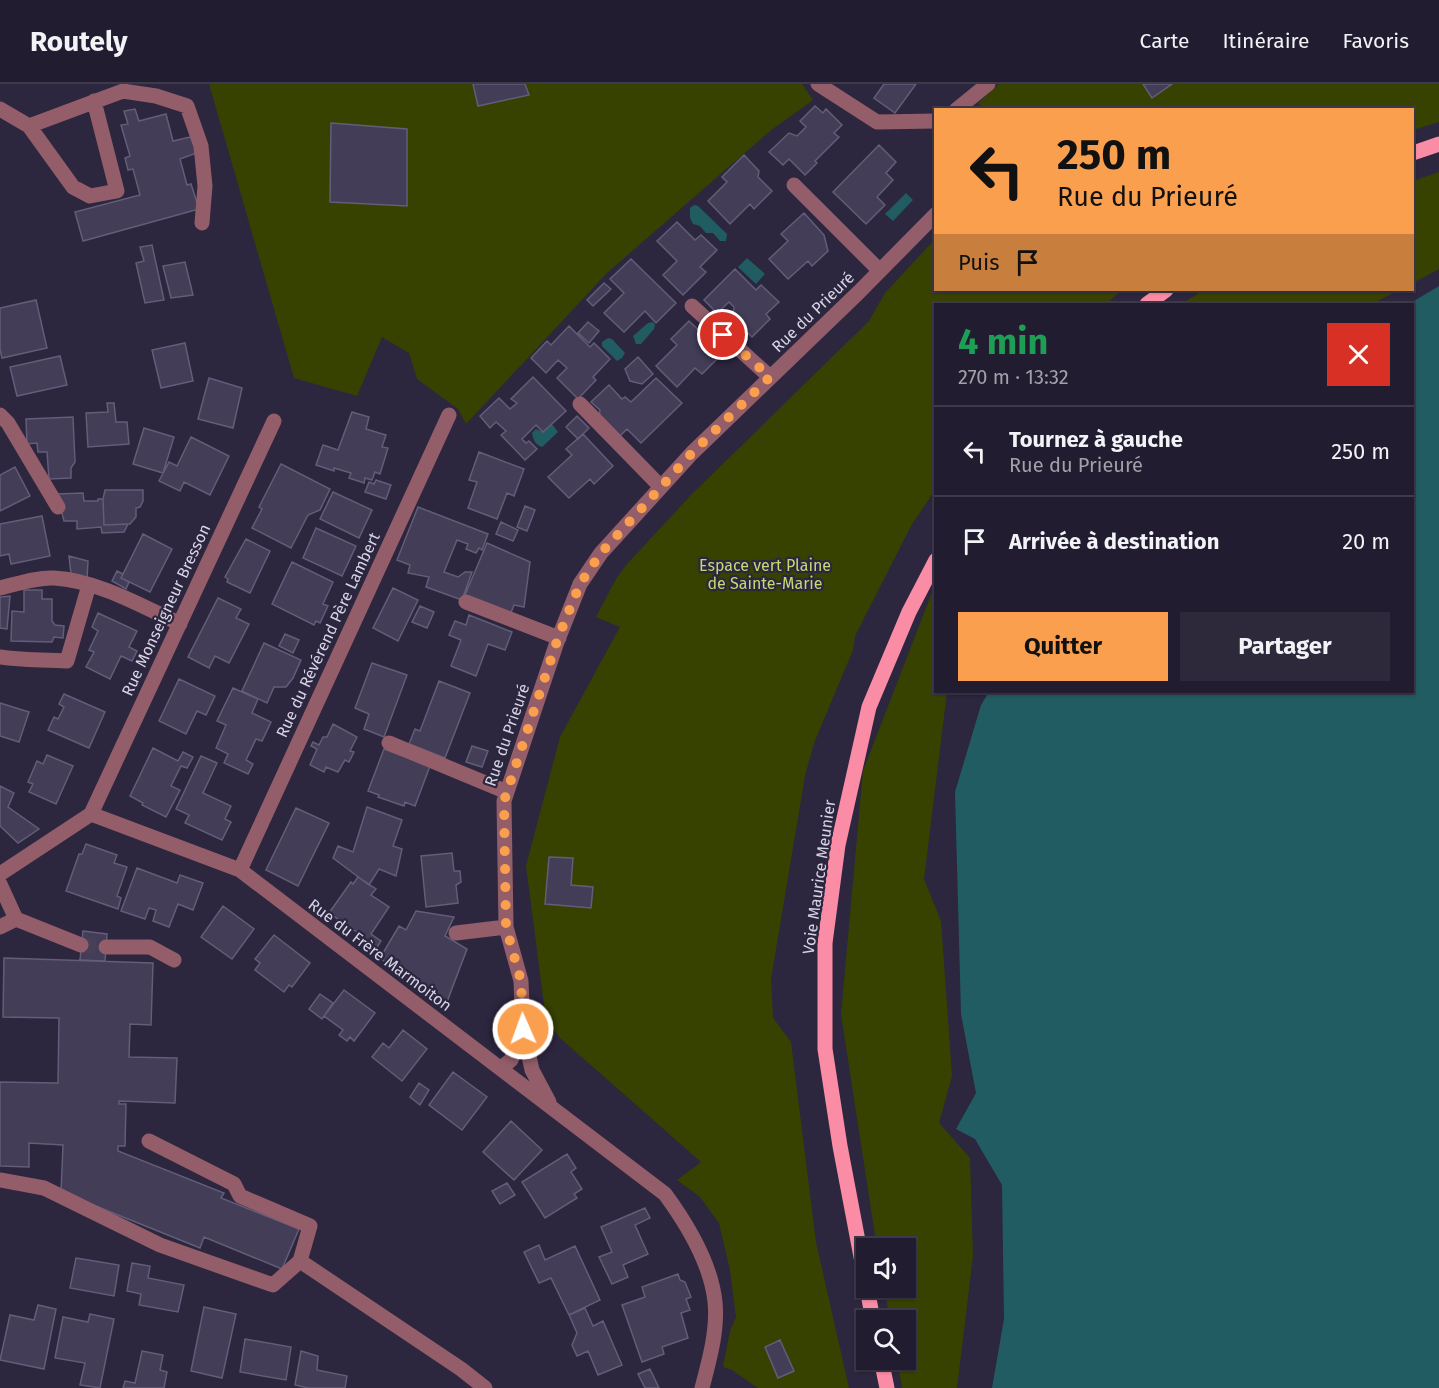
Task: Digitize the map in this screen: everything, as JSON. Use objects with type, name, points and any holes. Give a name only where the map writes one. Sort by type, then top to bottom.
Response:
[{"type":"main road","points":[[1414,153],[1439,144]]},
{"type":"main road","points":[[1148,303],[1165,291]]},
{"type":"main road","name":"Voie Maurice Meunier","points":[[871,1310],[842,1157],[825,1049],[825,944],[838,845],[869,707],[909,612],[934,564]]},
{"type":"main road","points":[[883,1370],[887,1388]]},
{"type":"street","points":[[818,84],[877,122],[934,121]]},
{"type":"street","points":[[958,108],[988,84]]},
{"type":"street","points":[[29,126],[123,91],[156,96],[187,106],[201,146],[205,186],[202,223]]},
{"type":"street","points":[[0,109],[29,126],[73,187],[90,196],[117,191],[94,100]]},
{"type":"street","name":"Rue du Prieuré","points":[[794,185],[879,271]]},
{"type":"street","name":"Rue du Prieuré","points":[[551,1108],[532,1070],[523,1029],[521,981],[506,927],[504,801],[558,638],[580,584],[601,553],[692,453],[934,216]]},
{"type":"street","name":"Rue du Prieuré","points":[[692,306],[770,377]]},
{"type":"street","points":[[580,404],[661,487]]},
{"type":"street","points":[[0,415],[8,423],[58,507]]},
{"type":"street","name":"Rue du Révérend Père Lambert","points":[[240,870],[449,415]]},
{"type":"street","name":"Rue Monseigneur Bresson","points":[[91,814],[274,421]]},
{"type":"street","points":[[0,588],[52,577],[76,581],[132,600],[180,624]]},
{"type":"street","points":[[0,657],[24,661],[51,659],[67,661],[89,585]]},
{"type":"street","points":[[466,602],[558,638]]},
{"type":"street","points":[[389,743],[507,792]]},
{"type":"street","points":[[0,874],[91,814]]},
{"type":"street","name":"Rue du Frère Marmoiton","points":[[91,814],[240,870],[665,1194],[697,1244],[715,1302],[712,1344],[702,1388]]},
{"type":"street","points":[[0,884],[16,919],[81,945]]},
{"type":"street","points":[[0,927],[16,919]]},
{"type":"street","points":[[456,933],[506,927]]},
{"type":"street","points":[[106,947],[150,947],[174,960]]},
{"type":"street","name":"Rue du Prieuré","points":[[501,1068],[511,1060],[523,1029]]},
{"type":"street","points":[[0,1180],[44,1188],[160,1245],[273,1285],[300,1261],[310,1226],[240,1196],[234,1184],[149,1141]]},
{"type":"street","points":[[300,1261],[461,1369],[485,1388]]},
{"type":"green space","points":[[209,84],[802,84],[813,100],[770,131],[607,273],[466,424],[458,409],[417,379],[409,353],[382,337],[357,396],[294,378]]},
{"type":"green space","points":[[999,84],[1439,84],[1439,122],[1414,130],[1414,108],[982,108],[978,103]]},
{"type":"green space","points":[[1439,172],[1439,269],[1414,282],[1414,181]]},
{"type":"green space","name":"Espace vert Plaine de Sainte-Marie","points":[[934,240],[934,291],[1121,291],[1107,303],[934,303],[934,492],[912,524],[855,636],[853,650],[814,743],[805,776],[771,979],[773,1018],[791,1042],[816,1242],[849,1388],[758,1388],[732,1370],[723,1367],[730,1331],[736,1317],[730,1270],[719,1223],[700,1197],[677,1180],[701,1162],[560,1038],[546,1020],[526,866],[560,737],[620,627],[596,617],[616,579],[692,494],[869,321],[885,293]]},
{"type":"green space","points":[[1202,291],[1398,291],[1373,303],[1183,303]]},
{"type":"green space","points":[[934,591],[934,693],[947,693],[924,879],[941,921],[952,1076],[939,1123],[970,1158],[973,1256],[957,1388],[902,1388],[899,1370],[916,1370],[916,1310],[888,1310],[886,1298],[916,1298],[916,1238],[875,1238],[841,1014],[863,771]]},
{"type":"shaded area","points":[[906,193],[913,200],[893,221],[885,214]]},
{"type":"shaded area","points":[[694,205],[698,206],[727,234],[726,241],[720,241],[713,233],[706,233],[700,226],[693,224],[690,218],[690,208]]},
{"type":"shaded area","points":[[747,258],[765,274],[756,284],[738,267]]},
{"type":"shaded area","points":[[1439,286],[1439,1388],[992,1388],[1004,1319],[1002,1185],[975,1139],[956,1129],[976,1093],[961,1014],[955,792],[981,705],[988,693],[1414,693],[1414,303],[1411,303]]},
{"type":"shaded area","points":[[653,322],[654,329],[641,344],[636,344],[633,336],[648,323]]},
{"type":"shaded area","points":[[608,338],[612,339],[625,353],[617,361],[602,346],[602,342]]},
{"type":"shaded area","points":[[552,424],[558,432],[542,447],[535,442],[532,433],[536,429],[543,432]]},
{"type":"building","points":[[473,84],[525,84],[529,95],[478,106]]},
{"type":"building","points":[[884,84],[916,84],[895,113],[874,98]]},
{"type":"building","points":[[1143,84],[1172,84],[1152,98]]},
{"type":"building","points":[[815,106],[823,113],[826,109],[842,125],[834,133],[839,137],[815,161],[817,163],[805,175],[789,159],[783,165],[769,152],[789,133],[797,136],[806,127],[800,121]]},
{"type":"building","points":[[135,109],[139,121],[166,114],[173,141],[190,137],[198,144],[194,154],[180,159],[187,185],[191,184],[199,209],[83,241],[75,212],[140,195],[133,169],[128,170],[125,158],[130,156],[121,125],[128,124],[124,111]]},
{"type":"building","points":[[331,123],[407,129],[407,206],[330,202]]},
{"type":"building","points":[[879,145],[896,162],[886,173],[893,180],[877,197],[885,205],[866,224],[833,192]]},
{"type":"building","points":[[744,155],[759,171],[758,177],[772,191],[754,209],[750,204],[730,224],[708,201],[727,182],[722,177]]},
{"type":"building","points":[[804,213],[824,235],[828,251],[812,266],[808,261],[788,279],[769,259],[788,241],[781,234]]},
{"type":"building","points":[[677,222],[695,240],[701,235],[717,250],[700,267],[706,272],[683,295],[663,275],[677,261],[657,241]]},
{"type":"building","points":[[152,245],[164,300],[145,303],[136,263],[144,261],[140,247]]},
{"type":"building","points":[[631,259],[676,303],[656,323],[645,311],[624,332],[604,313],[624,293],[610,279]]},
{"type":"building","points":[[185,262],[193,295],[171,298],[163,266]]},
{"type":"building","points":[[735,269],[756,290],[761,285],[779,302],[766,314],[770,319],[752,337],[733,318],[734,307],[729,302],[717,313],[704,300]]},
{"type":"building","points":[[604,283],[611,289],[593,306],[587,300]]},
{"type":"building","points":[[36,300],[47,348],[2,358],[0,308]]},
{"type":"building","points":[[689,321],[723,353],[702,374],[695,368],[677,387],[656,366],[677,345],[671,339]]},
{"type":"building","points":[[588,322],[599,331],[589,343],[578,333]]},
{"type":"building","points":[[569,326],[590,347],[594,343],[610,359],[593,377],[596,380],[578,399],[557,378],[567,368],[558,360],[546,373],[531,358],[547,341],[551,345]]},
{"type":"building","points":[[185,343],[193,381],[161,388],[152,350]]},
{"type":"building","points":[[60,356],[67,385],[17,396],[10,367]]},
{"type":"building","points":[[638,357],[653,374],[642,384],[630,381],[625,369]]},
{"type":"building","points":[[533,377],[566,411],[543,432],[536,425],[522,439],[526,443],[529,441],[537,449],[525,460],[501,435],[506,431],[496,422],[490,428],[480,416],[499,398],[510,409],[517,403],[511,399]]},
{"type":"building","points":[[209,378],[242,388],[233,428],[198,419]]},
{"type":"building","points":[[656,378],[682,403],[641,443],[627,429],[618,438],[599,418],[600,410],[591,402],[609,385],[622,399],[625,397],[631,402]]},
{"type":"building","points":[[107,403],[114,403],[116,422],[127,422],[129,444],[88,447],[86,413],[108,412]]},
{"type":"building","points":[[352,412],[369,417],[366,429],[386,435],[382,447],[388,448],[380,474],[375,472],[372,480],[365,478],[364,483],[349,478],[351,473],[334,468],[334,471],[316,465],[323,445],[338,450]]},
{"type":"building","points":[[577,416],[589,428],[578,439],[566,427]]},
{"type":"building","points":[[73,417],[75,462],[71,468],[71,478],[49,479],[47,452],[38,452],[37,443],[27,444],[26,419]]},
{"type":"building","points":[[144,428],[174,437],[163,473],[133,464]]},
{"type":"building","points":[[583,434],[613,466],[594,484],[590,479],[569,498],[548,477],[572,455],[566,449]]},
{"type":"building","points":[[191,437],[229,456],[210,495],[184,482],[180,491],[159,481],[169,462],[177,466]]},
{"type":"building","points":[[479,452],[524,469],[514,496],[507,493],[497,519],[468,508],[477,482],[469,480]]},
{"type":"building","points":[[281,464],[330,489],[320,510],[308,515],[291,548],[252,528],[262,509],[259,507]]},
{"type":"building","points":[[15,467],[30,496],[0,511],[0,475]]},
{"type":"building","points":[[376,480],[391,485],[386,499],[365,492],[369,482],[374,484]]},
{"type":"building","points":[[105,490],[143,490],[143,501],[140,507],[136,508],[136,517],[130,524],[104,525]]},
{"type":"building","points":[[333,492],[372,510],[359,538],[320,519]]},
{"type":"building","points":[[83,493],[84,501],[103,499],[104,525],[128,524],[124,532],[102,533],[101,527],[77,529],[77,521],[64,521],[57,494]]},
{"type":"building","points":[[525,506],[535,510],[527,531],[517,527]]},
{"type":"building","points":[[418,507],[488,534],[482,550],[479,548],[476,553],[466,549],[468,544],[457,540],[444,572],[458,577],[465,572],[472,572],[462,600],[426,587],[429,577],[408,573],[410,565],[397,560]]},
{"type":"building","points":[[42,516],[50,556],[11,564],[9,554],[0,556],[0,524]]},
{"type":"building","points":[[501,522],[518,530],[513,541],[496,534]]},
{"type":"building","points":[[316,528],[356,546],[342,576],[303,558]]},
{"type":"building","points":[[143,534],[172,549],[150,592],[121,578]]},
{"type":"building","points":[[246,539],[270,551],[250,593],[227,582],[228,579],[225,577]]},
{"type":"building","points":[[487,543],[530,562],[524,607],[514,605],[510,615],[465,595]]},
{"type":"building","points":[[69,556],[88,561],[87,579],[71,574]]},
{"type":"building","points":[[292,562],[333,582],[323,604],[328,606],[320,623],[316,621],[314,625],[272,604]]},
{"type":"building","points":[[117,571],[123,574],[121,578],[129,582],[126,589],[112,581]]},
{"type":"building","points":[[393,588],[418,600],[398,641],[373,628]]},
{"type":"building","points":[[24,590],[42,590],[42,599],[52,599],[52,621],[55,625],[64,626],[63,638],[54,637],[52,642],[11,641],[12,611],[24,612]]},
{"type":"building","points":[[10,596],[7,629],[0,628],[0,597]]},
{"type":"building","points":[[218,598],[241,609],[236,618],[249,624],[229,663],[215,656],[209,668],[188,657]]},
{"type":"building","points":[[420,606],[434,612],[427,628],[412,622]]},
{"type":"building","points":[[98,613],[137,631],[129,647],[137,651],[132,661],[121,656],[110,679],[86,667],[94,652],[89,650],[98,631],[92,627]]},
{"type":"building","points":[[469,615],[512,632],[505,650],[488,644],[476,676],[451,666],[461,640],[449,635],[455,621],[466,625]]},
{"type":"building","points":[[285,634],[299,640],[293,653],[279,646]]},
{"type":"building","points":[[264,643],[301,660],[286,687],[274,687],[267,703],[242,691]]},
{"type":"building","points":[[372,663],[407,675],[384,737],[364,729],[369,714],[355,708]]},
{"type":"building","points":[[179,679],[215,696],[206,715],[197,711],[186,734],[159,721]]},
{"type":"building","points":[[439,681],[470,693],[445,758],[409,744],[415,729],[420,731]]},
{"type":"building","points":[[233,688],[258,699],[252,713],[271,722],[262,741],[256,739],[246,760],[253,764],[248,774],[224,763],[228,754],[216,748],[226,725],[217,721]]},
{"type":"building","points":[[64,694],[105,712],[89,748],[48,730],[54,717],[58,719],[64,707],[59,704]]},
{"type":"building","points":[[0,703],[29,712],[19,742],[0,736]]},
{"type":"building","points":[[333,724],[357,737],[350,751],[354,752],[349,762],[345,760],[338,772],[326,767],[324,772],[310,765],[317,749],[311,746],[313,742],[319,745],[323,737],[327,737]]},
{"type":"building","points":[[472,746],[488,751],[482,767],[466,762]]},
{"type":"building","points":[[153,748],[178,761],[183,752],[193,757],[187,768],[181,766],[171,786],[180,790],[166,817],[130,796]]},
{"type":"building","points":[[384,749],[430,766],[415,806],[405,802],[404,806],[368,791]]},
{"type":"building","points":[[47,755],[73,766],[56,804],[29,792],[33,784],[28,782],[37,761],[43,764]]},
{"type":"building","points":[[201,756],[217,763],[203,793],[231,806],[225,819],[231,822],[222,840],[185,823],[189,815],[176,809]]},
{"type":"building","points":[[0,786],[14,793],[8,807],[39,829],[18,843],[0,826]]},
{"type":"building","points":[[367,807],[402,820],[393,846],[402,849],[396,876],[379,869],[369,885],[333,858],[338,846],[353,852]]},
{"type":"building","points":[[296,808],[329,823],[298,886],[266,870]]},
{"type":"building","points":[[86,844],[117,855],[114,863],[127,867],[117,896],[121,898],[118,909],[66,891],[79,854],[82,854]]},
{"type":"building","points":[[452,853],[454,871],[460,871],[461,882],[456,885],[458,903],[426,907],[421,856]]},
{"type":"building","points":[[549,857],[573,858],[571,885],[593,887],[591,908],[545,904]]},
{"type":"building","points":[[137,868],[177,883],[180,875],[203,883],[193,910],[178,904],[169,927],[153,921],[156,910],[149,908],[145,919],[121,911]]},
{"type":"building","points":[[358,877],[376,889],[371,895],[389,907],[371,934],[381,941],[374,952],[361,943],[364,937],[329,913],[351,882],[353,884]]},
{"type":"building","points":[[223,906],[254,929],[232,959],[201,937]]},
{"type":"building","points":[[416,911],[454,917],[445,936],[467,949],[445,1007],[380,958],[399,926],[406,930]]},
{"type":"building","points":[[83,931],[107,934],[105,961],[80,960]]},
{"type":"building","points":[[274,935],[310,963],[292,987],[289,985],[284,992],[255,970],[260,963],[255,959]]},
{"type":"building","points":[[4,958],[153,963],[151,1025],[130,1024],[129,1057],[177,1058],[175,1103],[119,1101],[119,1104],[126,1104],[125,1146],[118,1146],[118,1151],[224,1193],[221,1198],[299,1229],[282,1269],[204,1237],[200,1248],[61,1192],[63,1145],[29,1143],[29,1167],[0,1166],[0,1082],[58,1083],[59,1018],[3,1017]]},
{"type":"building","points":[[344,990],[375,1013],[354,1041],[350,1037],[347,1041],[339,1035],[343,1030],[324,1016]]},
{"type":"building","points":[[320,994],[333,1003],[322,1019],[309,1009]]},
{"type":"building","points":[[403,1030],[427,1049],[402,1081],[372,1057],[383,1043],[389,1048]]},
{"type":"building","points":[[453,1072],[487,1097],[462,1130],[429,1105]]},
{"type":"building","points":[[419,1083],[429,1090],[420,1105],[410,1097]]},
{"type":"building","points":[[511,1121],[542,1150],[514,1180],[483,1152]]},
{"type":"building","points":[[567,1154],[576,1168],[571,1172],[582,1189],[574,1194],[577,1198],[545,1218],[522,1182]]},
{"type":"building","points":[[507,1183],[515,1195],[500,1204],[492,1191]]},
{"type":"building","points":[[645,1208],[650,1218],[635,1225],[648,1254],[623,1265],[628,1277],[612,1284],[599,1257],[612,1252],[601,1227]]},
{"type":"building","points":[[539,1245],[545,1260],[575,1246],[600,1300],[569,1315],[551,1278],[539,1283],[524,1252]]},
{"type":"building","points":[[76,1258],[119,1265],[114,1296],[70,1288]]},
{"type":"building","points":[[132,1263],[150,1266],[148,1278],[184,1285],[178,1312],[139,1305],[141,1294],[127,1291]]},
{"type":"building","points":[[678,1274],[680,1280],[685,1282],[691,1297],[686,1299],[690,1310],[681,1313],[688,1338],[662,1347],[664,1354],[642,1362],[622,1305],[645,1297],[642,1287]]},
{"type":"building","points":[[38,1305],[56,1309],[44,1369],[0,1360],[10,1315],[34,1320]]},
{"type":"building","points":[[204,1307],[236,1314],[222,1378],[191,1371]]},
{"type":"building","points":[[585,1308],[593,1326],[603,1321],[622,1365],[598,1375],[588,1351],[577,1356],[572,1345],[577,1333],[569,1315]]},
{"type":"building","points":[[90,1314],[114,1319],[100,1388],[80,1385],[85,1363],[55,1358],[63,1317],[88,1322]]},
{"type":"building","points":[[245,1339],[291,1347],[286,1380],[240,1372]]},
{"type":"building","points":[[780,1340],[794,1371],[778,1378],[765,1347]]},
{"type":"building","points":[[142,1351],[163,1355],[160,1370],[167,1372],[164,1388],[123,1388],[125,1381],[135,1383]]},
{"type":"building","points":[[301,1351],[318,1356],[317,1370],[347,1376],[345,1388],[308,1388],[295,1385]]},
{"type":"building","points":[[650,1369],[659,1388],[645,1388],[638,1374]]},
{"type":"tunnel","points":[[81,945],[106,947]]},
{"type":"route","points":[[523,1029],[521,981],[506,927],[504,801],[558,638],[580,584],[601,553],[692,453],[770,377],[723,335]]}]
